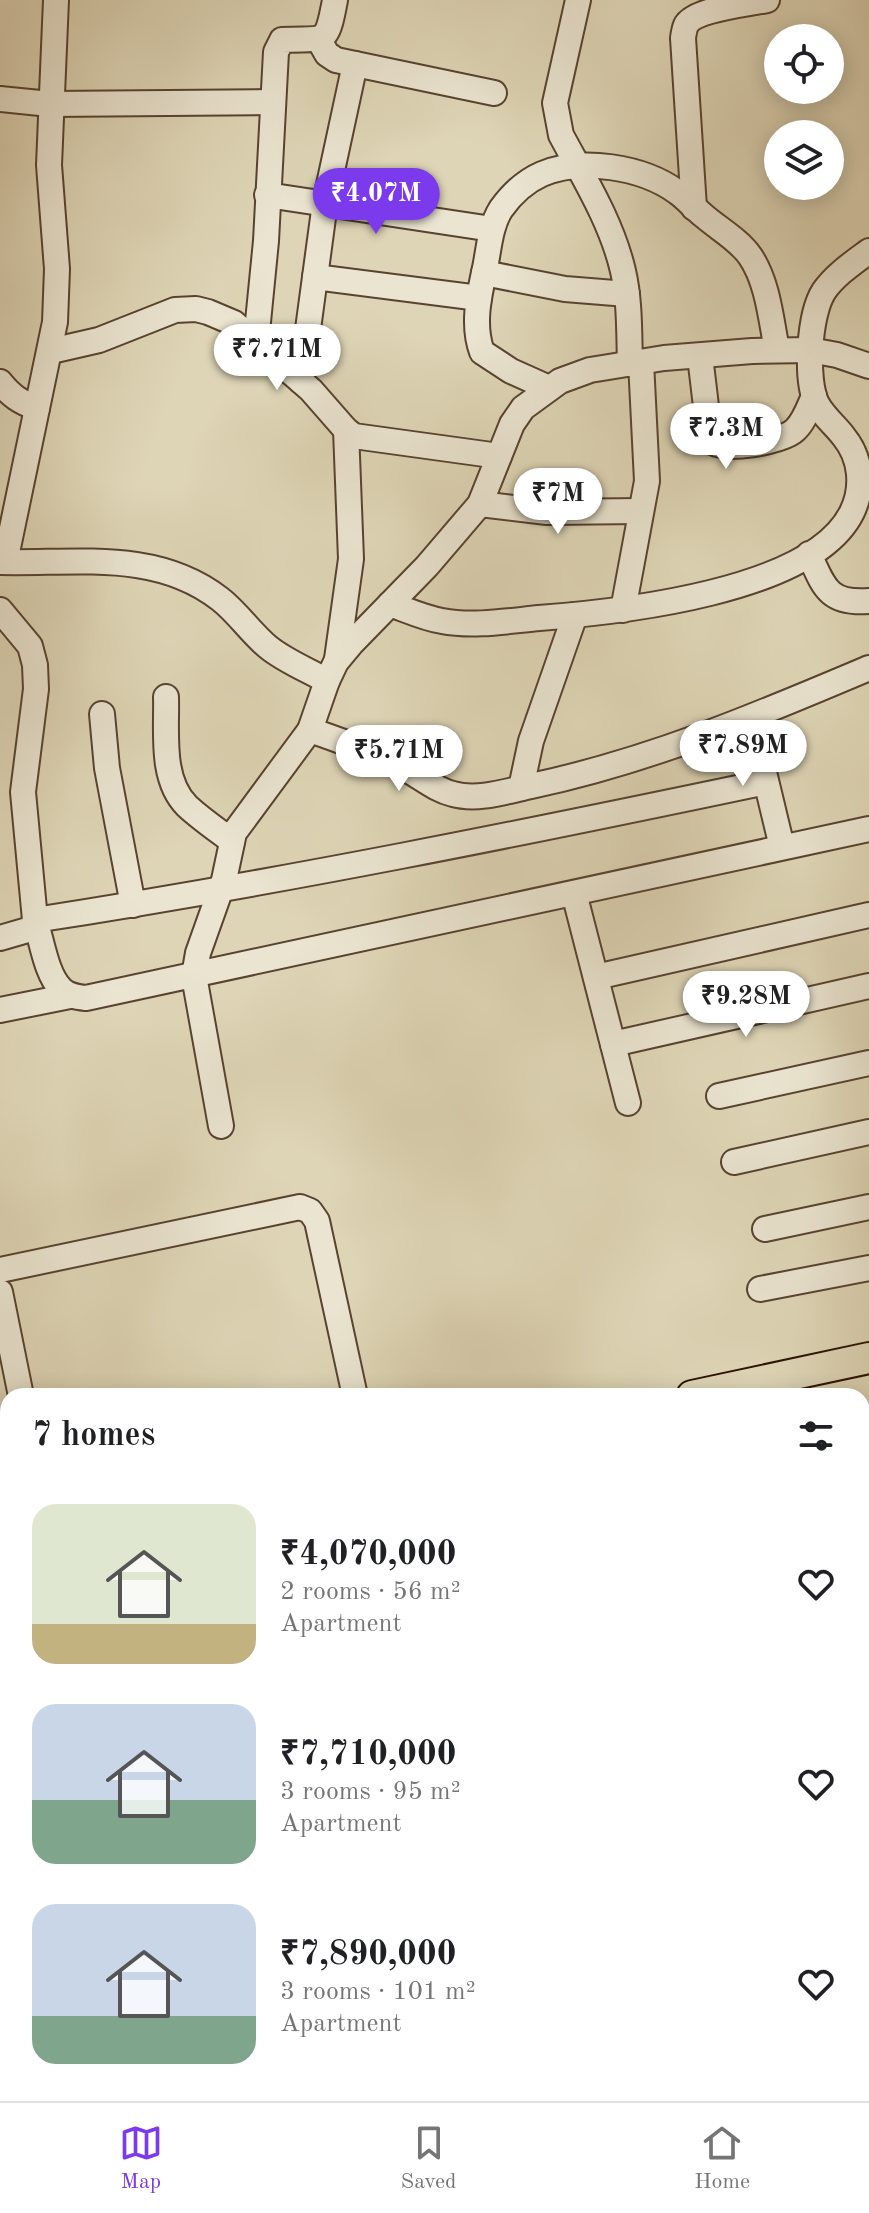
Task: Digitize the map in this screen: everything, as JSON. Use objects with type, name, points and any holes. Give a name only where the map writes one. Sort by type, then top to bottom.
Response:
[{"type":"main road","points":[[729,1388],[869,1358]]},
{"type":"street","points":[[56,0],[49,165],[57,269],[55,322],[3,562],[108,560],[168,572],[220,599],[269,648],[332,671]]},
{"type":"street","points":[[256,342],[278,45],[282,40],[319,40],[329,29],[335,0]]},
{"type":"street","points":[[578,0],[555,103],[556,120],[612,237],[623,269],[647,481],[623,610]]},
{"type":"street","points":[[694,208],[683,38],[685,26],[707,6],[767,0]]},
{"type":"street","points":[[319,40],[327,54],[336,60],[494,93]]},
{"type":"street","points":[[301,381],[325,203],[355,64]]},
{"type":"street","points":[[0,99],[50,104],[273,102]]},
{"type":"street","points":[[549,388],[511,371],[482,352],[476,327],[479,298],[492,229],[504,205],[528,182],[543,173],[577,165],[619,169],[659,181],[677,192],[742,246],[751,257],[767,301],[777,350]]},
{"type":"street","points":[[267,195],[492,229]]},
{"type":"street","points":[[390,604],[444,622],[485,623],[623,610],[679,600],[743,583],[795,563],[809,554],[842,526],[852,512],[859,482],[854,451],[822,412],[814,396],[810,350],[815,315],[821,295],[833,279],[869,251]]},
{"type":"street","points":[[484,273],[565,289],[627,294]]},
{"type":"street","points":[[315,277],[479,298]]},
{"type":"street","points":[[51,351],[99,340],[160,315],[196,309],[234,323],[301,381],[346,430],[367,439],[499,456]]},
{"type":"street","points":[[332,671],[480,504],[512,424],[523,408],[560,381],[590,370],[635,363],[777,350],[810,350],[869,366]]},
{"type":"street","points":[[700,356],[710,440],[714,445],[724,447],[768,441],[790,434],[798,428],[814,396]]},
{"type":"street","points":[[0,382],[19,402],[37,408]]},
{"type":"street","points":[[221,1126],[194,976],[198,953],[220,891],[232,841],[244,818],[310,730],[332,671],[351,559],[346,430]]},
{"type":"street","points":[[480,504],[547,512],[641,511]]},
{"type":"street","points":[[809,554],[832,595],[841,600],[869,601]]},
{"type":"street","points":[[0,610],[30,646],[35,665],[36,689],[23,792],[35,920],[52,972],[60,988],[70,996]]},
{"type":"street","points":[[521,788],[531,741],[575,615]]},
{"type":"street","points":[[310,730],[368,750],[403,767],[434,788],[469,797],[591,773],[751,718],[869,668]]},
{"type":"street","points":[[166,697],[167,748],[174,788],[186,805],[232,841]]},
{"type":"street","points":[[102,714],[107,768],[133,905]]},
{"type":"street","points":[[751,718],[782,847]]},
{"type":"street","points":[[35,920],[220,891],[502,838],[766,782]]},
{"type":"street","points":[[0,1010],[70,996],[86,998],[194,976],[869,829]]},
{"type":"street","points":[[574,893],[628,1103]]},
{"type":"street","points":[[596,977],[869,915]]},
{"type":"street","points":[[0,938],[31,929],[35,920]]},
{"type":"street","points":[[613,1044],[869,986]]},
{"type":"street","points":[[719,1096],[869,1063]]},
{"type":"street","points":[[734,1162],[869,1132]]},
{"type":"street","points":[[0,1270],[300,1207],[310,1211],[317,1221],[353,1388]]},
{"type":"street","points":[[765,1229],[869,1207]]},
{"type":"street","points":[[760,1289],[869,1268]]},
{"type":"street","points":[[0,1292],[19,1388]]}]
